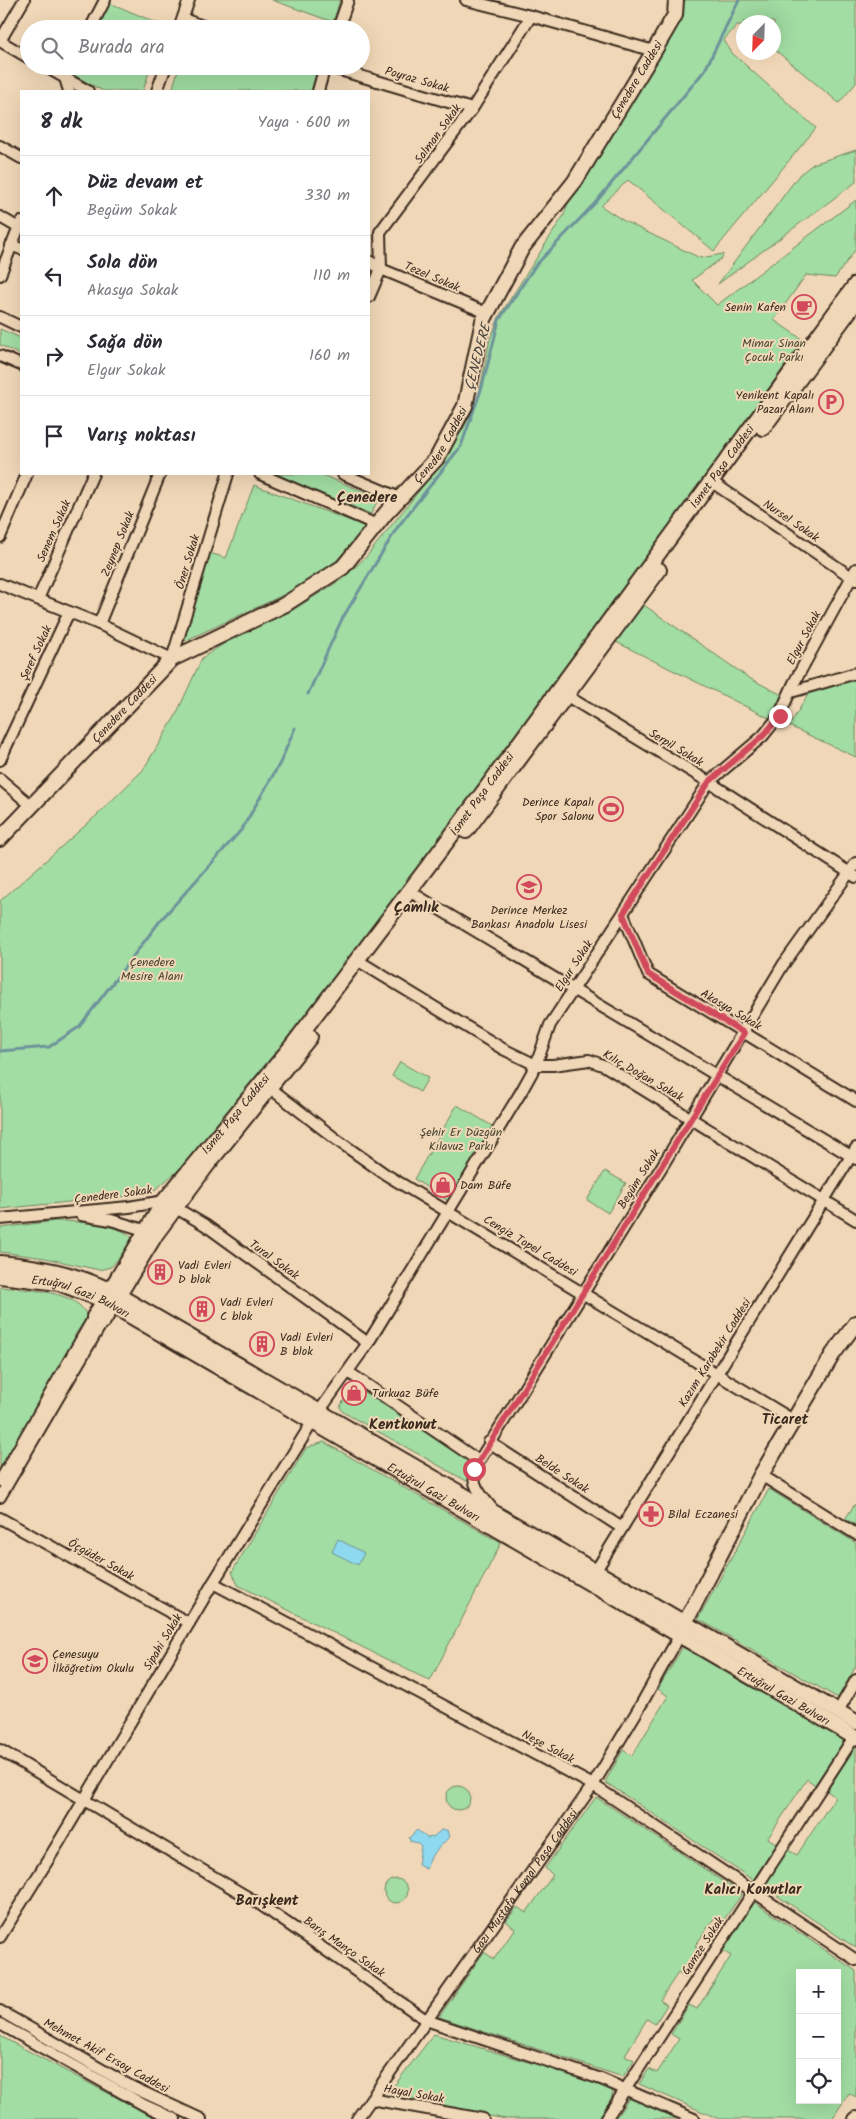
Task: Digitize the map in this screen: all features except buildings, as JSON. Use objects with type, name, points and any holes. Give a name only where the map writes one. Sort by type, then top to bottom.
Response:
[{"type":"main road","name":"Çenedere Caddesi","points":[[0,839],[172,658],[284,605],[343,567],[400,498],[437,458],[465,406],[483,321],[487,313],[522,248],[575,181],[676,15],[676,0]]},
{"type":"main road","name":"İsmet Paşa Caddesi","points":[[716,485],[856,284]]},
{"type":"main road","name":"İsmet Paşa Caddesi","points":[[98,1319],[170,1204],[208,1164],[266,1084],[413,893],[716,485],[856,302]]},
{"type":"main road","name":"Ertuğrul Gazi Bulvarı","points":[[0,1263],[57,1270],[85,1285]]},
{"type":"main road","name":"Ertuğrul Gazi Bulvarı","points":[[0,1276],[85,1285],[114,1292],[140,1314],[316,1417],[682,1629],[856,1722]]},
{"type":"main road","points":[[103,1280],[114,1292],[127,1293],[140,1314],[98,1319],[85,1285],[103,1280]]},
{"type":"main road","name":"Gazi Mustafa Kemal Paşa Caddesi","points":[[682,1629],[761,1475],[833,1354],[856,1323]]},
{"type":"main road","name":"Ertuğrul Gazi Bulvarı","points":[[316,1417],[496,1513],[595,1572],[682,1629],[855,1737]]},
{"type":"street","points":[[20,53],[0,41],[24,0]]},
{"type":"street","points":[[95,20],[105,0]]},
{"type":"street","points":[[182,20],[188,0]]},
{"type":"street","points":[[341,20],[348,0]]},
{"type":"street","points":[[466,0],[531,16],[654,51]]},
{"type":"street","name":"Salman Sokak","points":[[381,269],[380,232],[472,109],[531,16]]},
{"type":"street","points":[[60,75],[86,90]]},
{"type":"street","points":[[66,75],[65,78],[69,90]]},
{"type":"street","points":[[157,90],[163,75]]},
{"type":"street","points":[[318,90],[323,75]]},
{"type":"street","name":"Poyraz Sokak","points":[[357,75],[472,109]]},
{"type":"street","points":[[0,146],[20,157]]},
{"type":"street","points":[[0,216],[20,225],[0,276]]},
{"type":"street","points":[[11,245],[20,249]]},
{"type":"street","name":"Tezel Sokak","points":[[370,262],[381,269],[487,313]]},
{"type":"street","points":[[370,295],[381,269]]},
{"type":"street","points":[[0,317],[20,327]]},
{"type":"street","points":[[0,356],[20,365]]},
{"type":"street","points":[[0,537],[26,475]]},
{"type":"street","name":"Senem Sokak","points":[[38,599],[93,475]]},
{"type":"street","name":"Zeynep Sokak","points":[[99,624],[160,475]]},
{"type":"street","name":"Öner Sokak","points":[[172,658],[228,475]]},
{"type":"street","points":[[262,475],[377,525]]},
{"type":"street","points":[[345,475],[400,498]]},
{"type":"street","name":"Nursel Sokak","points":[[716,485],[854,575]]},
{"type":"street","name":"Elgur Sokak","points":[[348,1372],[368,1343],[536,1065],[550,1025],[709,782],[772,726],[854,575]]},
{"type":"street","points":[[0,584],[99,624],[172,658]]},
{"type":"street","name":"Şeref Sokak","points":[[0,760],[69,612]]},
{"type":"street","points":[[790,692],[856,673]]},
{"type":"street","name":"Serpil Sokak","points":[[562,693],[709,782],[852,874]]},
{"type":"street","points":[[0,779],[32,806]]},
{"type":"street","name":"Begüm Sokak","points":[[496,1513],[474,1482],[474,1469],[744,1033],[783,965],[852,874],[856,863]]},
{"type":"street","points":[[413,893],[573,991],[854,1154]]},
{"type":"street","name":"Akasya Sokak","points":[[623,914],[648,974],[856,1101]]},
{"type":"street","name":"Kılıç Doğan Sokak","points":[[360,962],[503,1049],[536,1065],[553,1065],[581,1060],[596,1062],[856,1220]]},
{"type":"street","name":"Cengiz Topel Caddesi","points":[[266,1084],[364,1161],[793,1420]]},
{"type":"street","name":"Kazım Karabekir Caddesi","points":[[595,1572],[854,1154]]},
{"type":"street","name":"Çenedere Sokak","points":[[0,1219],[170,1204]]},
{"type":"street","name":"Tural Sokak","points":[[170,1204],[205,1225],[368,1343]]},
{"type":"street","name":"Çenedere Sokak","points":[[65,1213],[111,1220],[151,1232]]},
{"type":"street","points":[[0,1481],[98,1319]]},
{"type":"street","points":[[0,1497],[98,1319]]},
{"type":"street","points":[[348,1372],[479,1461]]},
{"type":"street","name":"Sipahi Sokak","points":[[0,1936],[84,1800],[213,1583],[316,1417],[348,1372]]},
{"type":"street","name":"Belde Sokak","points":[[490,1442],[622,1528]]},
{"type":"street","points":[[761,1475],[856,1534]]},
{"type":"street","name":"Öçgüder Sokak","points":[[0,1518],[189,1623]]},
{"type":"street","name":"Neşe Sokak","points":[[213,1583],[593,1785],[856,1960]]},
{"type":"street","name":"Gazi Mustafa Kemal Paşa Caddesi","points":[[357,2119],[593,1785],[624,1735],[682,1629]]},
{"type":"street","points":[[838,1712],[856,1680]]},
{"type":"street","name":"Gamze Sokak","points":[[606,2119],[753,1890],[855,1737]]},
{"type":"street","name":"Barış Manço Sokak","points":[[0,1750],[260,1905],[426,2020],[625,2088],[694,2119]]},
{"type":"street","name":"Mehmet Akif Ersoy Caddesi","points":[[0,2011],[132,2087],[201,2119]]},
{"type":"street","name":"Mehmet Akif Ersoy Caddesi","points":[[0,2024],[144,2105],[175,2119]]},
{"type":"street","name":"Hayal Sokak","points":[[371,2099],[483,2119]]},
{"type":"green space","points":[[272,0],[340,0],[334,20],[327,20]]},
{"type":"green space","name":"Çenedere Mesire Alanı","points":[[676,0],[856,0],[856,83],[839,103],[781,55],[781,15],[736,15],[736,26],[724,40],[736,57],[736,60],[740,60],[816,128],[714,251],[628,180],[601,206],[624,221],[700,258],[723,254],[722,258],[692,280],[717,305],[856,200],[856,249],[835,278],[806,275],[774,320],[803,340],[683,510],[288,1043],[182,1167],[156,1189],[138,1195],[0,1209],[0,901],[96,816],[143,770],[175,717],[202,658],[234,637],[293,610],[342,579],[366,557],[439,466],[463,429],[478,400],[490,339],[500,315],[564,215],[575,181]]},
{"type":"green space","points":[[110,3],[150,20],[101,20]]},
{"type":"green space","points":[[74,75],[148,75],[143,90],[101,90]]},
{"type":"green space","points":[[176,75],[317,75],[312,90],[172,90]]},
{"type":"green space","points":[[856,150],[856,182],[718,284],[799,175],[813,164]]},
{"type":"green space","points":[[0,329],[20,338],[20,355],[0,345]]},
{"type":"green space","points":[[276,475],[322,475],[379,498],[371,514]]},
{"type":"green space","points":[[254,485],[367,527],[336,561],[294,590],[176,645],[206,552],[226,558]]},
{"type":"green space","points":[[641,603],[749,678],[782,695],[771,719],[614,641]]},
{"type":"green space","points":[[856,679],[856,757],[789,726],[809,693]]},
{"type":"green space","points":[[400,1062],[428,1078],[420,1092],[392,1076]]},
{"type":"green space","name":"Şehir Er Düzgün Kılavuz Parkı","points":[[457,1105],[494,1127],[448,1201],[414,1179]]},
{"type":"green space","points":[[605,1171],[626,1183],[608,1213],[587,1200]]},
{"type":"green space","points":[[55,1221],[108,1226],[127,1233],[132,1238],[125,1251],[111,1267],[99,1270],[45,1258],[0,1252],[0,1228]]},
{"type":"green space","points":[[0,1287],[36,1290],[62,1296],[82,1308],[87,1317],[75,1335],[73,1348],[0,1469]]},
{"type":"green space","points":[[361,1390],[472,1463],[470,1483],[343,1412],[340,1407],[346,1396],[353,1401]]},
{"type":"green space","points":[[324,1442],[501,1543],[430,1681],[238,1585],[232,1572],[306,1448]]},
{"type":"green space","points":[[769,1489],[856,1543],[856,1666],[838,1698],[698,1619]]},
{"type":"green space","points":[[856,1505],[856,1525],[845,1519]]},
{"type":"green space","points":[[684,1645],[845,1739],[815,1785],[807,1779],[768,1838],[777,1844],[753,1880],[605,1782],[623,1750],[632,1756],[668,1696],[658,1689]]},
{"type":"green space","points":[[856,1745],[856,1948],[764,1887],[788,1850],[797,1855],[835,1797],[827,1791]]},
{"type":"green space","points":[[458,1786],[466,1790],[470,1798],[466,1806],[458,1810],[450,1806],[446,1798],[450,1790]]},
{"type":"green space","points":[[596,1797],[742,1894],[723,1921],[715,1917],[695,1946],[703,1952],[685,1978],[678,1973],[660,2000],[667,2005],[655,2024],[647,2019],[625,2055],[634,2060],[623,2077],[439,2017],[484,1952],[494,1959],[515,1929],[506,1921],[517,1907],[526,1913],[553,1875],[545,1868]]},
{"type":"green space","points":[[396,1879],[404,1883],[408,1891],[404,1899],[396,1903],[388,1899],[384,1891],[388,1883]]},
{"type":"green space","points":[[754,1902],[856,1971],[856,2097],[849,2093],[832,2119],[719,2119],[639,2084],[649,2069],[657,2073],[679,2039],[671,2034],[689,2005],[697,2009],[731,1956],[723,1951]]},
{"type":"green space","points":[[434,2034],[605,2085],[613,2092],[611,2100],[598,2119],[506,2119],[391,2098],[390,2091]]},
{"type":"green space","points":[[0,2036],[157,2119],[0,2119]]},
{"type":"green space","points":[[630,2097],[687,2119],[615,2119]]},
{"type":"water","points":[[338,1539],[364,1553],[358,1565],[332,1552]]},
{"type":"water","points":[[417,1830],[427,1838],[433,1837],[441,1830],[447,1830],[449,1837],[432,1855],[426,1869],[418,1865],[421,1846],[410,1841],[409,1838]]},
{"type":"waterway","name":"ÇENEDERE","points":[[308,694],[342,619],[397,528],[461,446],[482,387],[499,320],[535,266],[596,202],[705,70],[739,0]]},
{"type":"waterway","points":[[0,1051],[49,1047],[79,1027],[160,921],[242,829],[280,763],[295,728]]},
{"type":"place","name":"Senin Kafen","points":[[804,307]]},
{"type":"place","name":"Yenikent Kapalı Pazar Alanı","points":[[831,402]]},
{"type":"place","name":"Derince Kapalı Spor Salonu","points":[[611,809]]},
{"type":"place","name":"Derince Merkez Bankası Anadolu Lisesi","points":[[529,887]]},
{"type":"place","name":"Dam Büfe","points":[[443,1185]]},
{"type":"place","name":"Vadi Evleri D blok","points":[[160,1272]]},
{"type":"place","name":"Vadi Evleri C blok","points":[[202,1309]]},
{"type":"place","name":"Vadi Evleri B blok","points":[[262,1344]]},
{"type":"place","name":"Turkuaz Büfe","points":[[354,1393]]},
{"type":"place","name":"Bilal Eczanesi","points":[[651,1514]]},
{"type":"place","name":"Çenesuyu İlköğretim Okulu","points":[[35,1661]]},
{"type":"district","name":"Çenedere","points":[[367,498]]},
{"type":"district","name":"Çamlık","points":[[416,908]]},
{"type":"district","name":"Ticaret","points":[[785,1420]]},
{"type":"district","name":"Kentkonut","points":[[403,1425]]},
{"type":"district","name":"Kalıcı Konutlar","points":[[753,1890]]},
{"type":"district","name":"Barışkent","points":[[267,1901]]},
{"type":"route","points":[[474,1469],[744,1033],[648,974],[623,914],[709,782],[763,736],[780,716]]},
{"type":"park label","name":"Mimar Sinan Çocuk Parkı","points":[[774,350]]}]
